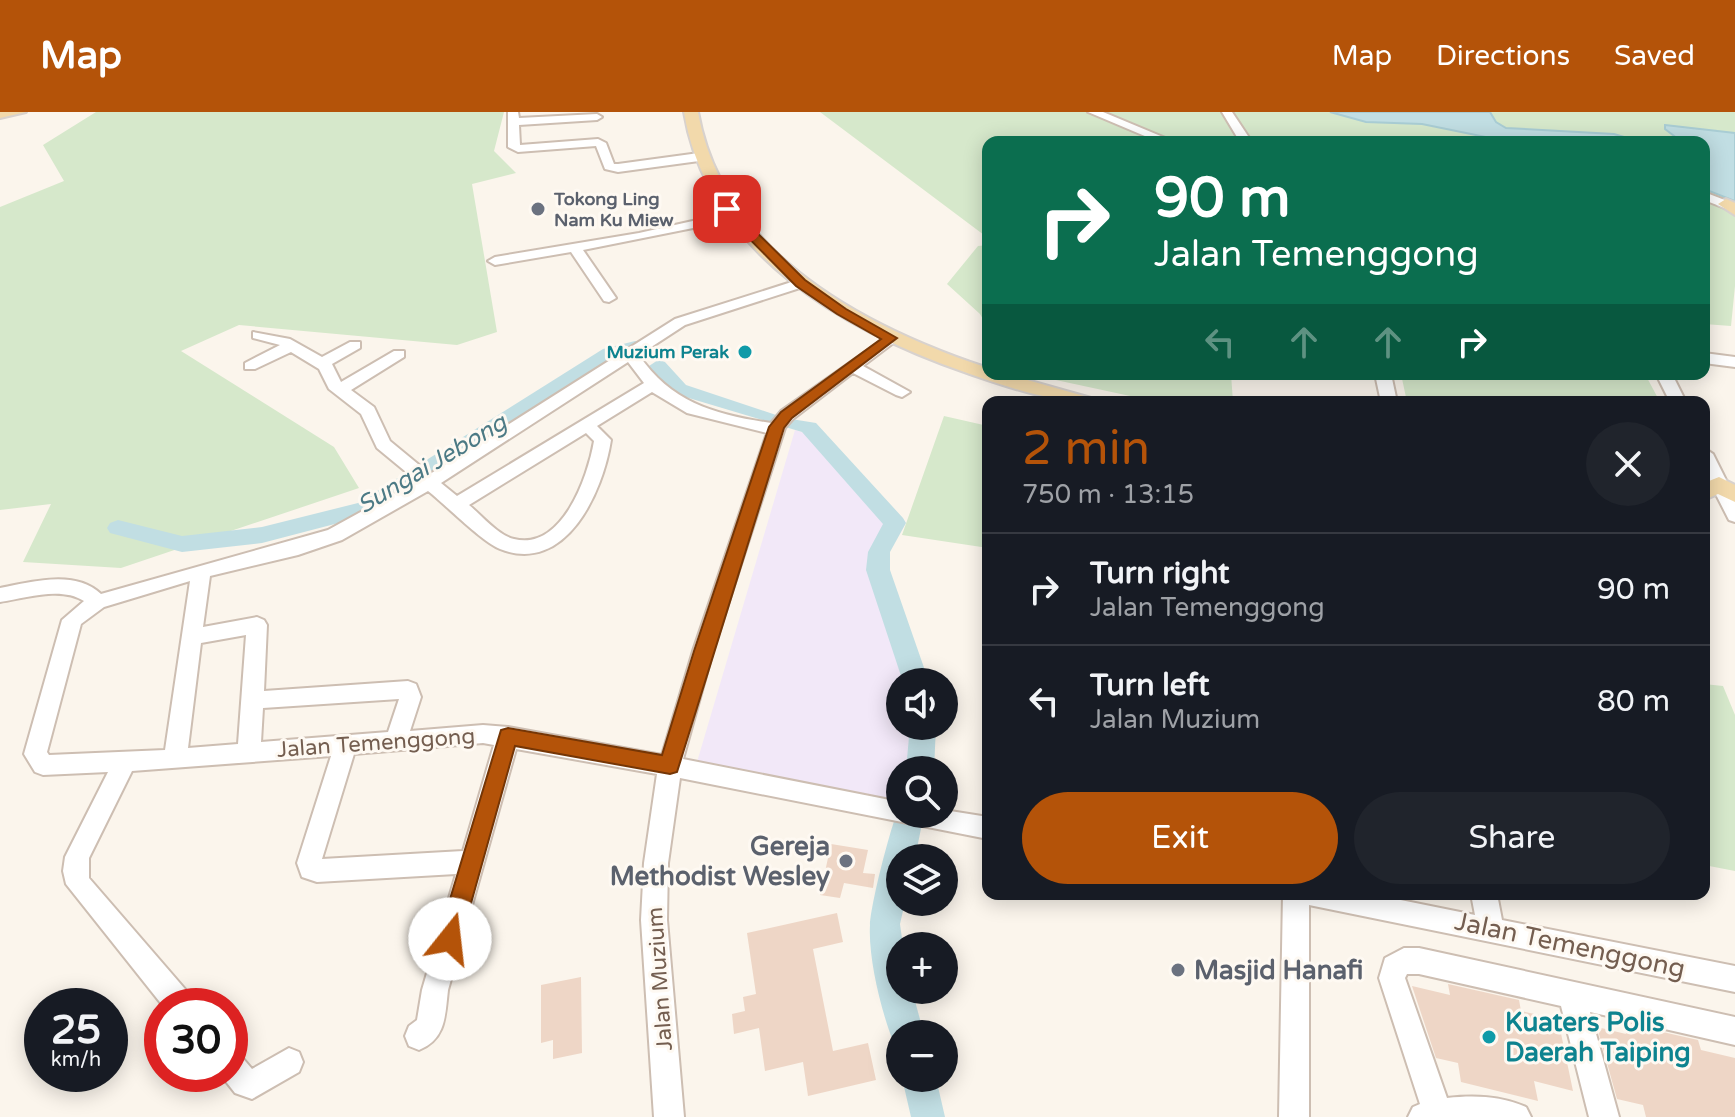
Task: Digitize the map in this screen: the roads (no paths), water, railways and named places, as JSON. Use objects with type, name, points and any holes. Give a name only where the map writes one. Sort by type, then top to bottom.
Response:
[{"type":"main road","points":[[0,114],[19,112]]},
{"type":"main road","points":[[691,112],[699,157],[712,186],[733,216],[801,283],[841,312],[891,338],[982,374]]},
{"type":"main road","points":[[1004,380],[1062,396]]},
{"type":"street","points":[[1093,112],[1154,136]]},
{"type":"street","points":[[1227,112],[1242,136]]},
{"type":"street","points":[[597,117],[513,117],[512,138],[514,147],[518,149],[597,133]]},
{"type":"street","points":[[581,138],[583,118]]},
{"type":"street","points":[[581,138],[602,145],[609,166],[618,168],[699,157]]},
{"type":"street","points":[[1710,198],[1732,207]]},
{"type":"street","points":[[495,261],[733,216]]},
{"type":"street","points":[[575,248],[609,298]]},
{"type":"street","points":[[0,595],[57,587],[84,591],[91,606],[201,571],[298,548],[335,535],[430,482],[688,318],[801,283]]},
{"type":"street","points":[[258,335],[293,345],[323,363],[340,390],[368,411],[383,444],[503,543],[512,546],[530,547],[556,538],[571,517],[603,448],[603,440],[589,427]]},
{"type":"street","name":"Jalan Muzium","points":[[669,1117],[654,920],[656,863],[670,766],[703,651],[776,429],[787,415],[891,338]]},
{"type":"street","points":[[250,366],[293,345]]},
{"type":"street","points":[[323,363],[355,345]]},
{"type":"street","points":[[630,353],[654,384],[686,410],[776,429]]},
{"type":"street","points":[[340,390],[399,354]]},
{"type":"street","points":[[1710,359],[1735,362]]},
{"type":"street","points":[[853,367],[902,392]]},
{"type":"street","points":[[457,504],[589,427],[654,384]]},
{"type":"street","points":[[1710,468],[1723,497]]},
{"type":"street","points":[[175,759],[201,571]]},
{"type":"street","name":"Jalan Temenggong","points":[[91,606],[72,620],[35,754],[43,765],[175,759],[483,734],[670,766],[886,811]]},
{"type":"street","points":[[192,637],[257,625],[249,753]]},
{"type":"street","points":[[253,700],[408,690],[410,697],[396,741]]},
{"type":"street","points":[[419,1036],[429,1028],[435,990],[508,736]]},
{"type":"street","points":[[346,745],[309,863],[311,869],[472,862]]},
{"type":"street","points":[[125,761],[77,857],[75,871],[78,884],[166,988]]},
{"type":"street","name":"Jalan Temenggong","points":[[958,823],[982,827]]},
{"type":"street","points":[[1294,1117],[1296,900]]},
{"type":"street","name":"Jalan Temenggong","points":[[1342,900],[1734,980]]},
{"type":"street","points":[[1485,900],[1491,929]]},
{"type":"street","points":[[1516,1117],[1478,1109],[1430,1115],[1392,978],[1394,967],[1404,961],[1419,961],[1735,1031]]},
{"type":"street","points":[[1571,993],[1604,1117]]},
{"type":"street","points":[[248,1084],[252,1085],[289,1062]]},
{"type":"water","points":[[1330,112],[1490,112],[1496,122],[1506,128],[1621,136],[1481,136],[1422,124],[1366,122]]},
{"type":"water","points":[[1665,125],[1735,133],[1735,201],[1710,191],[1710,136],[1674,136],[1665,129]]},
{"type":"waterway","name":"Sungai Jebong","points":[[118,528],[182,544],[262,535],[365,509],[609,353],[635,346]]},
{"type":"waterway","name":"Sungai Jebong","points":[[658,366],[679,389],[777,420]]},
{"type":"waterway","name":"Sungai Jebong","points":[[789,423],[809,427],[895,523],[879,552],[878,570],[911,668]]},
{"type":"waterway","name":"Sungai Jebong","points":[[921,756],[922,740]]},
{"type":"waterway","name":"Sungai Jebong","points":[[904,1020],[889,960],[885,924],[907,828]]},
{"type":"waterway","name":"Sungai Jebong","points":[[922,1092],[928,1117]]},
{"type":"place","name":"Tokong Ling Nam Ku Miew","points":[[538,209]]},
{"type":"place","name":"Muzium Perak","points":[[745,352]]},
{"type":"place","name":"Gereja Methodist Wesley","points":[[846,861]]},
{"type":"place","name":"Masjid Hanafi","points":[[1178,970]]},
{"type":"place","name":"Kuaters Polis Daerah Taiping","points":[[1489,1037]]}]
